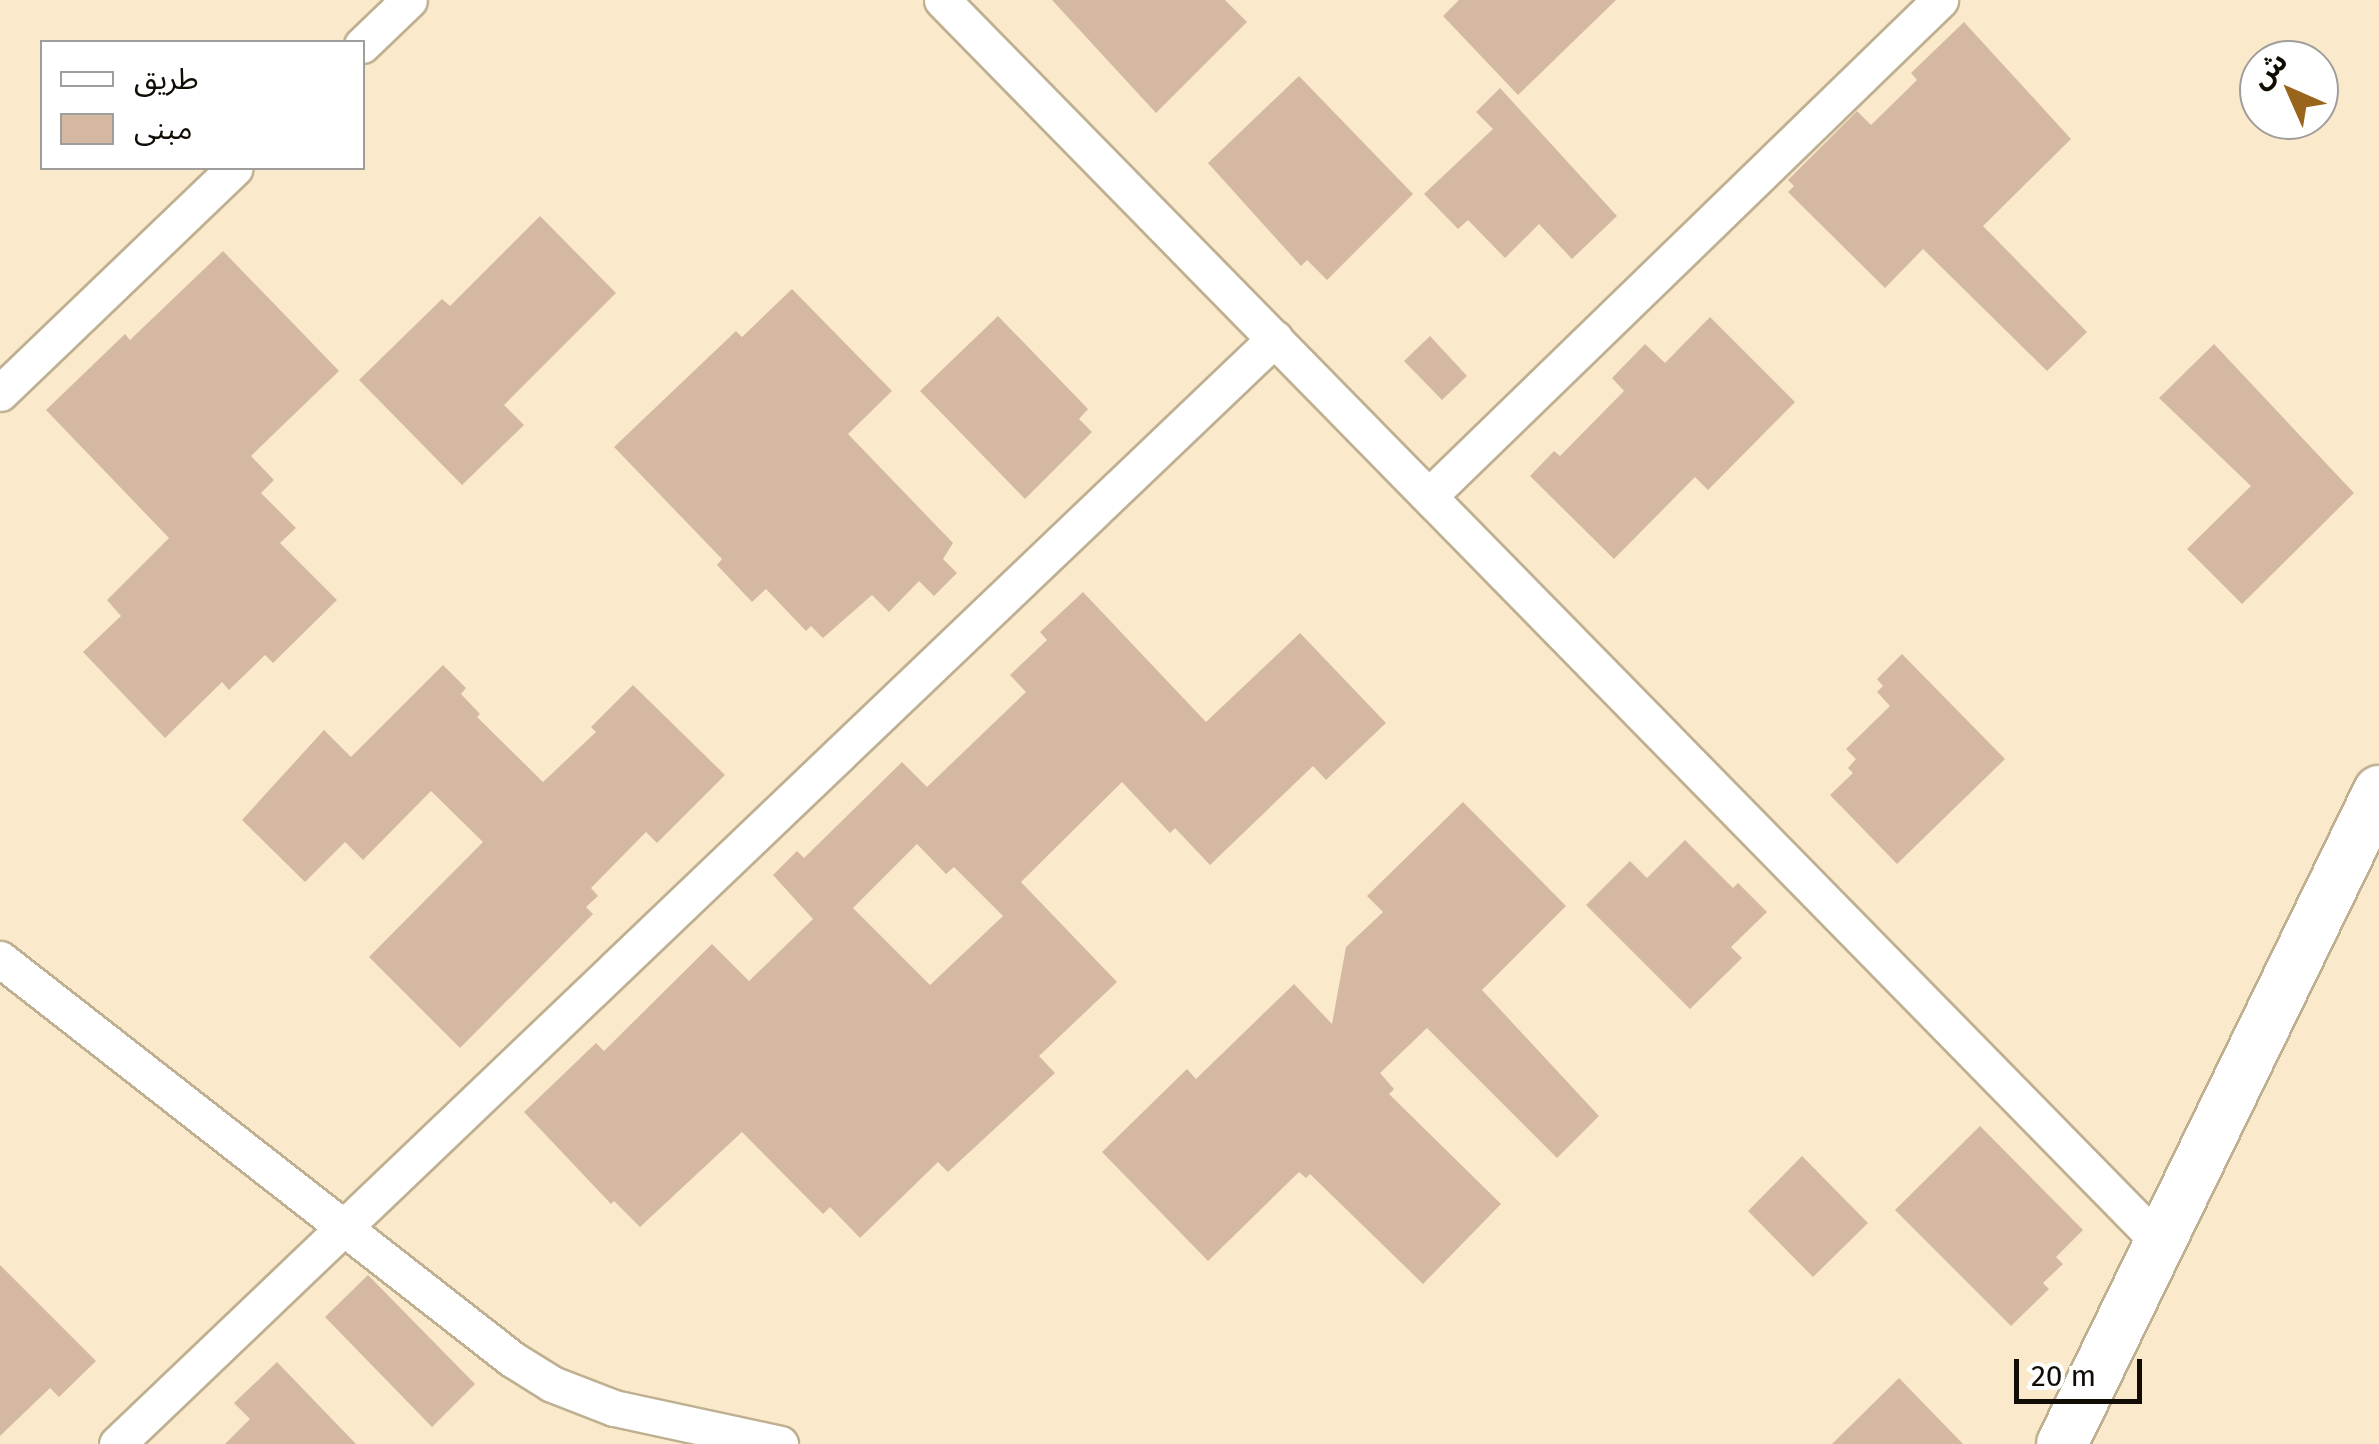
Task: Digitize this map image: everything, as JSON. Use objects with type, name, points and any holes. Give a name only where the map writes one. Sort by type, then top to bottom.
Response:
[{"type":"street","points":[[365,42],[409,0]]},
{"type":"street","points":[[942,0],[2160,1243]]},
{"type":"street","points":[[1430,495],[1940,0]]},
{"type":"street","points":[[0,393],[233,170]]},
{"type":"street","points":[[116,1444],[1274,338]]},
{"type":"street","points":[[2062,1444],[2379,791]]},
{"type":"street","points":[[0,959],[449,1314],[552,1384],[614,1408],[764,1442]]},
{"type":"building","points":[[1052,0],[1225,0],[1247,22],[1156,113]]},
{"type":"building","points":[[1459,0],[1616,0],[1518,95],[1443,16]]},
{"type":"building","points":[[1964,22],[2071,139],[1983,226],[2087,332],[2047,371],[1923,249],[1885,288],[1788,192],[1794,186],[1788,180],[1857,111],[1871,125],[1917,80],[1911,73]]},
{"type":"building","points":[[1299,76],[1413,194],[1327,280],[1307,260],[1301,266],[1208,163]]},
{"type":"building","points":[[1500,88],[1617,216],[1572,259],[1539,224],[1505,258],[1468,220],[1458,229],[1424,194],[1493,129],[1476,112]]},
{"type":"building","points":[[540,216],[616,293],[504,405],[524,425],[462,485],[359,380],[442,299],[450,306]]},
{"type":"building","points":[[223,251],[339,371],[251,456],[274,480],[261,493],[296,528],[280,543],[337,600],[273,663],[265,655],[229,690],[222,682],[165,738],[83,652],[121,616],[107,600],[169,538],[46,410],[125,334],[130,340]]},
{"type":"building","points":[[792,289],[892,391],[848,434],[953,543],[943,559],[957,573],[934,596],[919,581],[889,612],[872,595],[823,638],[811,626],[806,631],[766,589],[752,602],[717,565],[722,559],[614,447],[736,331],[742,337]]},
{"type":"building","points":[[998,316],[1088,409],[1079,419],[1092,432],[1025,499],[920,391]]},
{"type":"building","points":[[1710,317],[1795,402],[1708,490],[1695,477],[1614,559],[1530,476],[1554,451],[1560,456],[1624,391],[1612,378],[1645,344],[1665,363]]},
{"type":"building","points":[[1430,336],[1467,376],[1442,400],[1404,361]]},
{"type":"building","points":[[2214,344],[2354,493],[2242,604],[2187,549],[2251,486],[2159,398]]},
{"type":"building","points":[[1083,592],[1206,722],[1300,633],[1386,723],[1326,780],[1313,766],[1210,865],[1175,828],[1170,833],[1122,782],[1021,882],[1117,982],[1039,1056],[1055,1073],[948,1172],[938,1162],[860,1238],[830,1207],[823,1214],[742,1132],[640,1227],[614,1201],[611,1204],[524,1112],[596,1043],[604,1051],[712,944],[749,981],[813,919],[773,875],[797,851],[804,858],[902,762],[927,787],[1026,692],[1010,675],[1047,640],[1040,632]],"holes":[[[917,844],[946,874],[954,867],[1003,916],[930,985],[853,908]]]},
{"type":"building","points":[[1902,654],[2005,759],[1897,864],[1830,795],[1853,773],[1848,768],[1856,759],[1846,749],[1890,706],[1877,692],[1883,686],[1877,679]]},
{"type":"building","points":[[443,665],[466,688],[461,694],[480,714],[477,717],[543,782],[596,732],[591,727],[633,685],[725,775],[657,843],[646,832],[591,888],[598,896],[586,907],[593,914],[460,1048],[369,957],[483,842],[431,791],[363,860],[345,842],[305,882],[242,820],[324,730],[351,757]]},
{"type":"building","points":[[1463,802],[1566,906],[1482,990],[1599,1116],[1557,1158],[1427,1028],[1380,1073],[1394,1089],[1389,1094],[1501,1204],[1423,1284],[1310,1174],[1306,1178],[1299,1172],[1208,1261],[1102,1152],[1187,1069],[1196,1079],[1294,984],[1332,1024],[1346,947],[1383,912],[1367,896]]},
{"type":"building","points":[[1685,840],[1733,888],[1738,883],[1767,912],[1731,947],[1742,958],[1690,1009],[1586,905],[1630,861],[1647,878]]},
{"type":"building","points":[[1980,1126],[2083,1230],[2056,1257],[2063,1264],[2043,1283],[2049,1289],[2011,1326],[1895,1210]]},
{"type":"building","points":[[1802,1156],[1868,1223],[1813,1277],[1748,1211]]},
{"type":"building","points":[[0,1265],[96,1361],[59,1397],[50,1388],[0,1436]]},
{"type":"building","points":[[368,1275],[475,1384],[432,1427],[325,1317]]},
{"type":"building","points":[[277,1362],[356,1444],[225,1444],[250,1419],[234,1403]]},
{"type":"building","points":[[1899,1378],[1963,1444],[1832,1444]]}]
